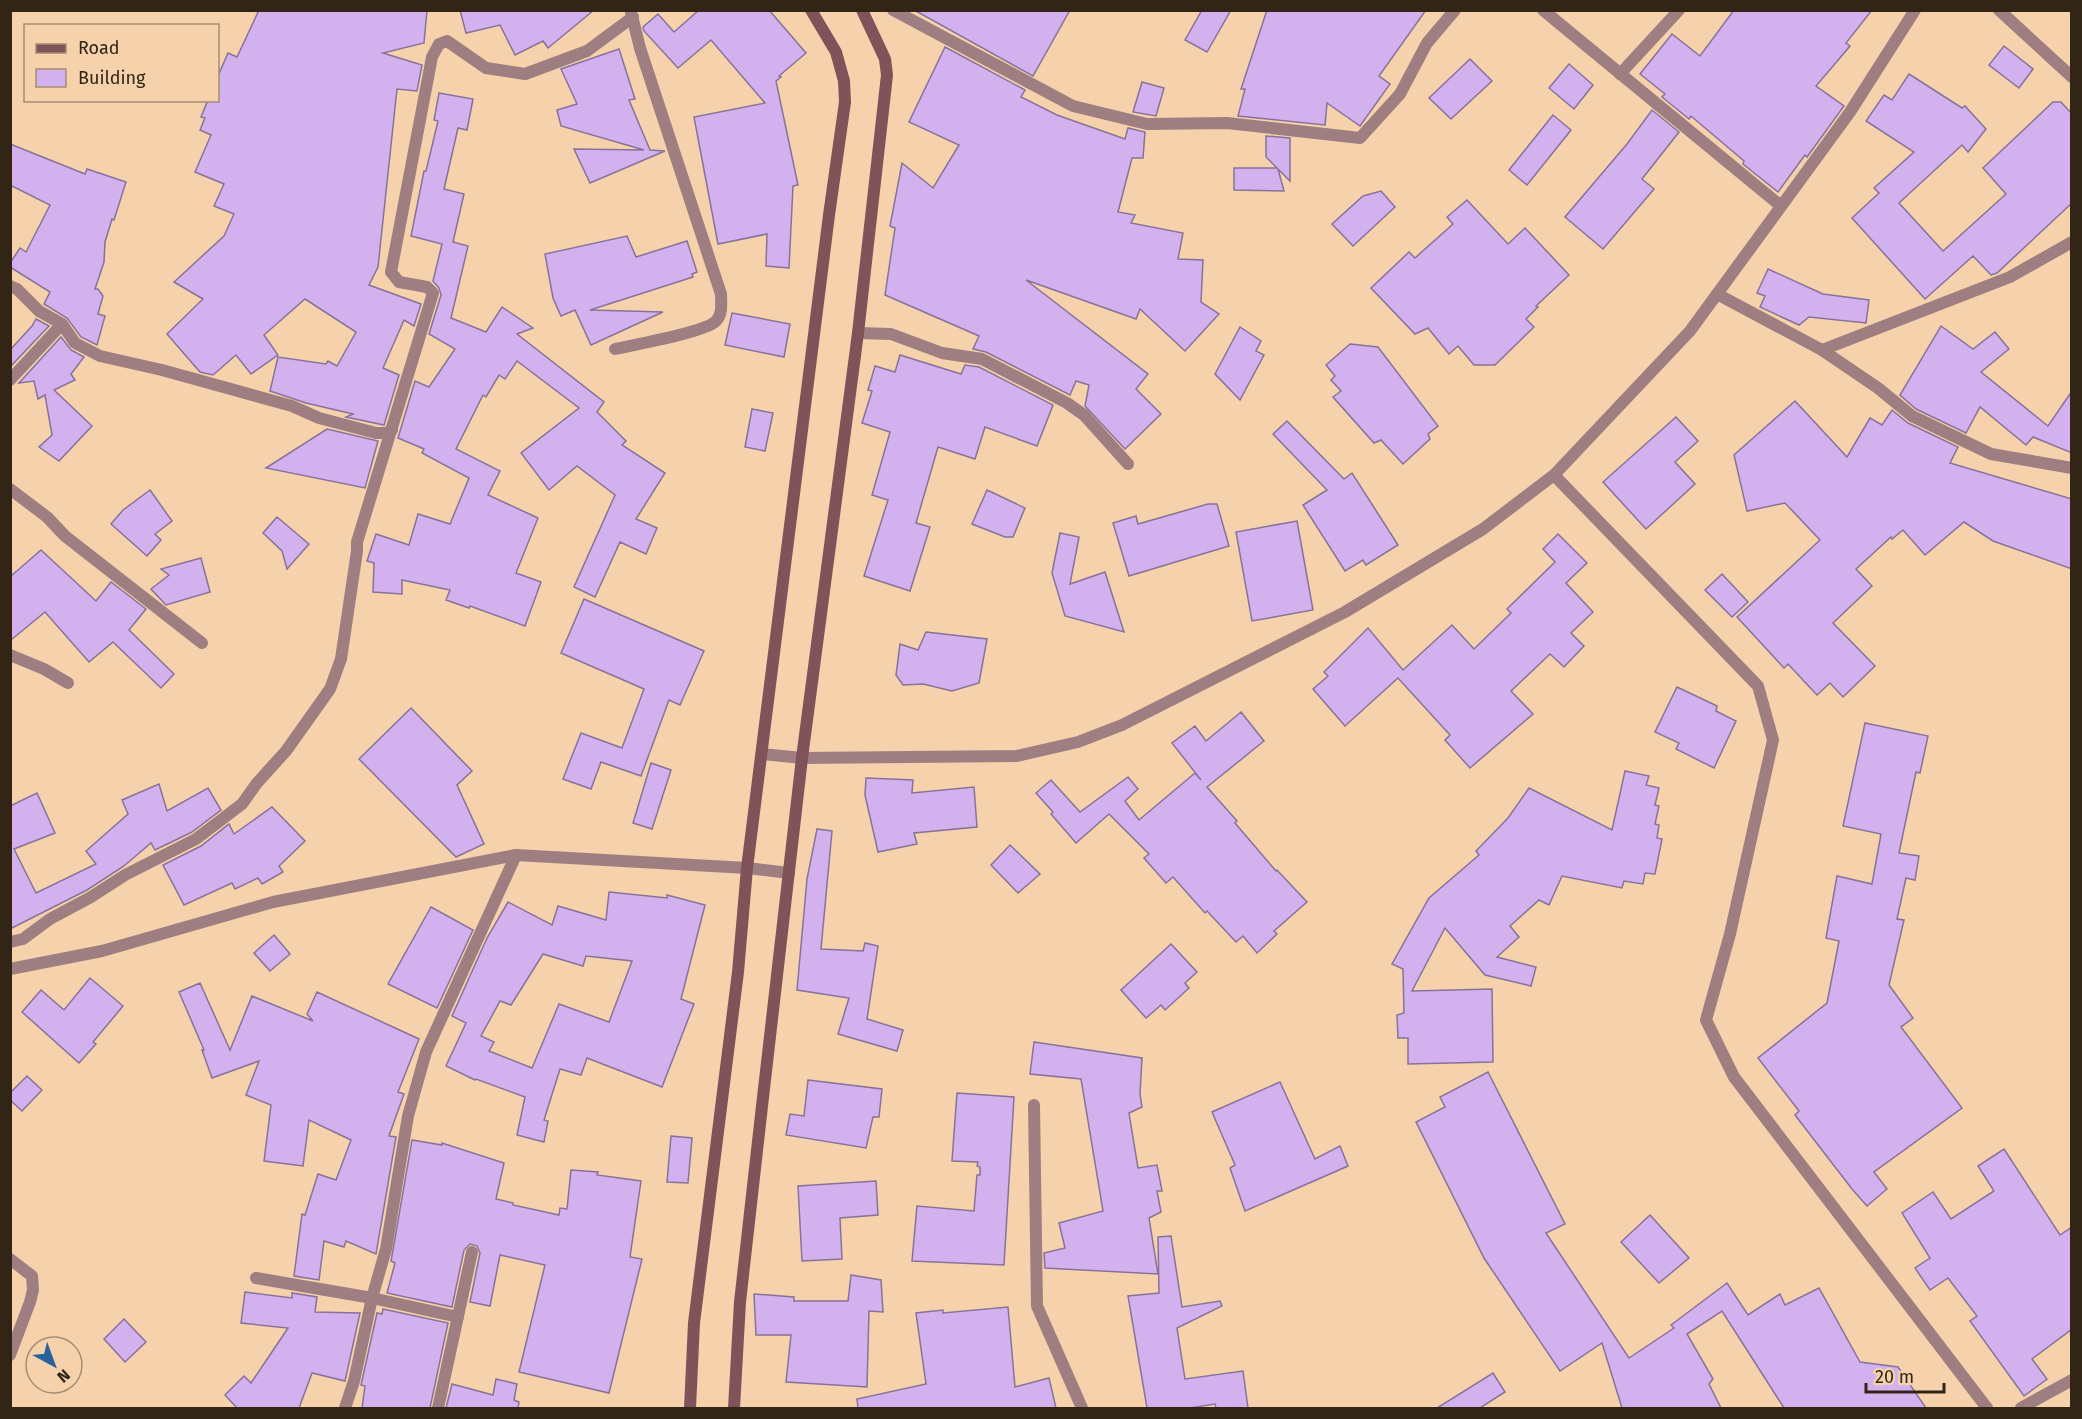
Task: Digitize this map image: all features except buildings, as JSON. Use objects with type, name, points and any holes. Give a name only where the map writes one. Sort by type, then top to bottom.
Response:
[{"type":"street","points":[[690,1408],[694,1323],[737,984],[747,868],[824,251],[845,102],[844,81],[836,52],[811,10]]},
{"type":"street","points":[[734,1408],[740,1302],[802,758],[858,333],[887,75],[885,58],[862,10]]},
{"type":"street","points":[[893,10],[1073,106],[1148,124],[1227,123],[1360,138],[1400,94],[1427,44],[1455,10]]},
{"type":"street","points":[[1620,74],[1679,10]]},
{"type":"street","points":[[762,754],[802,758],[1017,756],[1078,742],[1122,724],[1345,612],[1483,529],[1554,475],[1690,331],[1850,112],[1915,10]]},
{"type":"street","points":[[1999,10],[2072,77]]},
{"type":"street","points":[[1551,13],[1620,74],[1781,206]]},
{"type":"street","points":[[10,942],[23,939],[50,919],[125,875],[196,839],[242,804],[256,783],[286,751],[330,689],[341,659],[357,542],[433,293],[427,287],[399,282],[391,272],[432,57],[439,44],[447,41],[486,68],[525,74],[587,51],[632,14],[640,48],[721,294],[721,315],[715,323],[696,330],[615,349]]},
{"type":"street","points":[[1822,350],[2010,278],[2072,242]]},
{"type":"street","points":[[10,286],[17,289],[39,311],[62,324],[75,342],[100,356],[162,370],[292,406],[319,418],[376,433],[386,433],[392,430]]},
{"type":"street","points":[[1717,294],[1822,350],[1878,388],[1912,416],[1991,454],[2072,468]]},
{"type":"street","points":[[10,380],[62,324]]},
{"type":"street","points":[[858,333],[891,334],[942,353],[982,359],[1076,409],[1128,464]]},
{"type":"street","points":[[1554,475],[1758,686],[1773,740],[1730,934],[1706,1020],[1734,1077],[1987,1408]]},
{"type":"street","points":[[10,489],[47,517],[65,536],[202,643]]},
{"type":"street","points":[[10,655],[44,669],[68,683]]},
{"type":"street","points":[[10,969],[102,951],[273,902],[516,855],[747,868],[789,873]]},
{"type":"street","points":[[345,1408],[354,1381],[372,1298],[386,1250],[408,1116],[426,1052],[516,855]]},
{"type":"street","points":[[1034,1105],[1037,1305],[1082,1408]]},
{"type":"street","points":[[438,1408],[472,1252]]},
{"type":"street","points":[[10,1259],[32,1276],[33,1290],[10,1354]]},
{"type":"street","points":[[256,1278],[372,1298],[458,1317]]},
{"type":"street","points":[[2021,1408],[2072,1380]]}]
